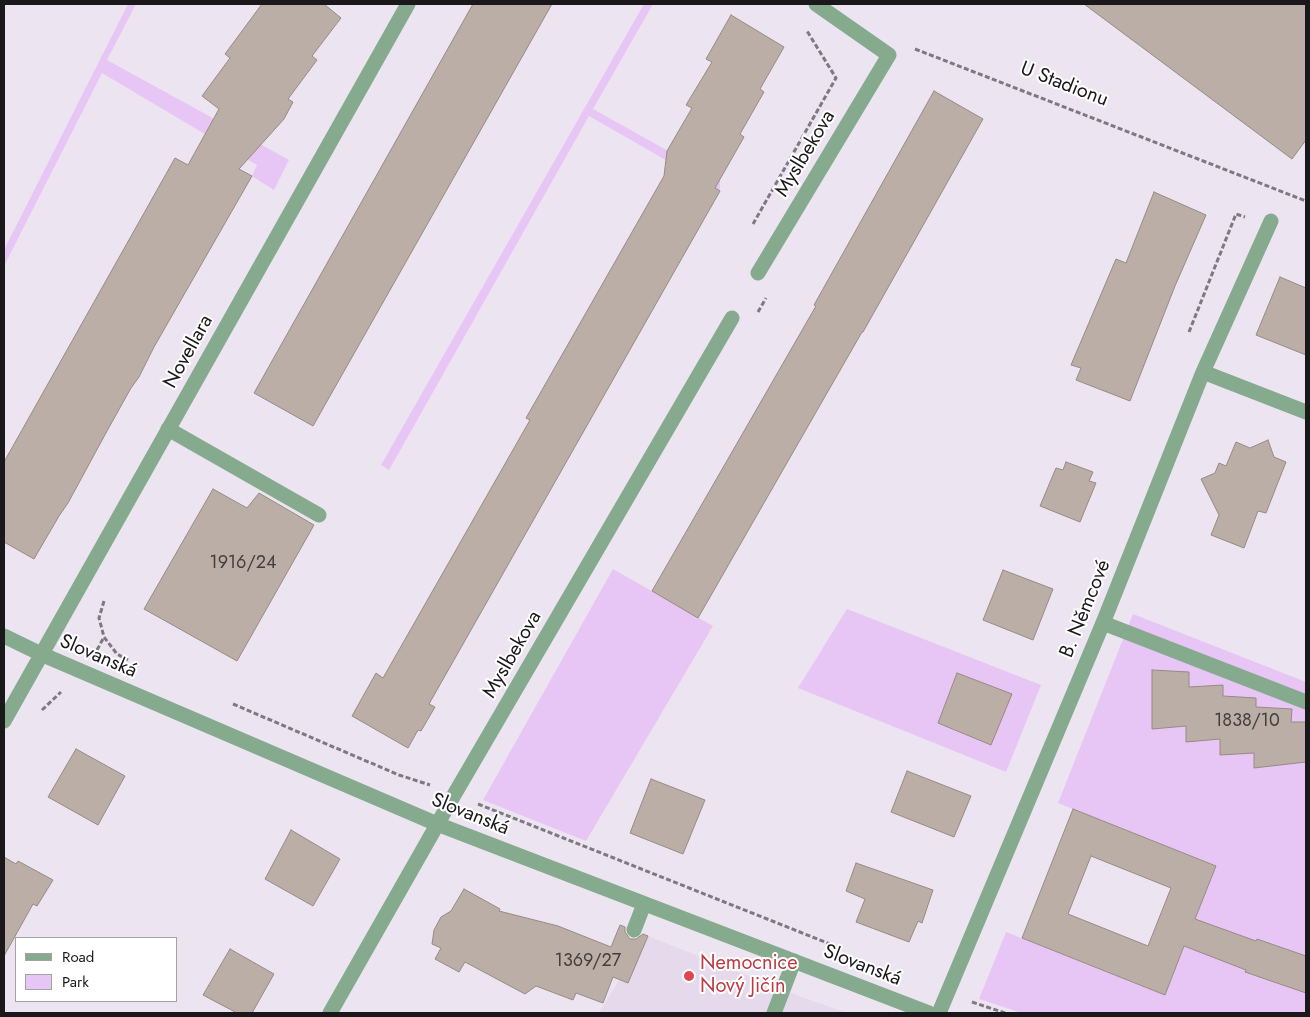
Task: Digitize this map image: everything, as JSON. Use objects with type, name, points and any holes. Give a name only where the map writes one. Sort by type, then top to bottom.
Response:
[{"type":"street","name":"Novellara","points":[[4,721],[408,4]]},
{"type":"street","points":[[816,4],[889,55]]},
{"type":"street","name":"Myslbekova","points":[[758,273],[889,55]]},
{"type":"street","name":"B. Němcové","points":[[939,1013],[1103,623],[1204,372],[1271,221]]},
{"type":"street","name":"Myslbekova","points":[[330,1013],[437,824],[732,318]]},
{"type":"street","points":[[1204,372],[1306,412]]},
{"type":"street","points":[[168,429],[320,515]]},
{"type":"street","points":[[1103,623],[1306,702]]},
{"type":"street","name":"Slovanská","points":[[4,636],[41,654],[437,824],[928,1013]]},
{"type":"street","points":[[634,930],[644,904]]},
{"type":"street","points":[[774,1013],[794,962]]},
{"type":"path","name":"U Stadionu","points":[[889,55],[913,48],[1306,201]]},
{"type":"path","points":[[758,313],[771,290]]},
{"type":"path","points":[[106,594],[99,618],[104,637],[117,654],[132,662]]},
{"type":"path","points":[[40,712],[83,672],[104,637]]},
{"type":"path","points":[[231,704],[398,775],[454,795],[836,946]]},
{"type":"path","points":[[949,991],[972,1002],[1005,1013]]},
{"type":"shaded area","name":"Nemocnice Nový Jičín","points":[[648,936],[847,1013],[599,1013],[619,980],[627,983]]},
{"type":"green space","points":[[128,4],[136,4],[107,60],[289,160],[274,190],[252,176],[257,165],[102,73],[4,266],[4,250]]},
{"type":"green space","points":[[644,4],[653,4],[593,109],[720,180],[720,191],[589,116],[389,470],[381,465]]},
{"type":"green space","points":[[613,569],[713,626],[586,841],[483,800]]},
{"type":"green space","points":[[847,609],[1041,685],[1006,772],[798,688]]},
{"type":"green space","points":[[1133,614],[1306,682],[1306,1013],[1022,1013],[979,999],[1006,932],[1165,995],[1216,866],[1058,803]]},
{"type":"building","points":[[262,4],[324,4],[341,18],[312,56],[317,60],[288,99],[293,102],[284,119],[239,169],[252,176],[154,347],[68,503],[34,559],[4,542],[4,462],[175,158],[188,165],[219,109],[202,96],[230,58],[225,54]]},
{"type":"building","points":[[473,4],[552,4],[313,426],[254,393]]},
{"type":"building","points":[[1084,4],[1306,4],[1306,140],[1292,159]]},
{"type":"building","points":[[731,15],[784,47],[760,89],[764,92],[740,134],[744,137],[715,188],[720,191],[429,704],[435,707],[421,731],[418,730],[408,748],[352,716],[376,673],[383,678],[530,420],[526,418],[664,176],[667,151],[692,108],[686,105],[712,62],[706,59]]},
{"type":"building","points":[[934,91],[983,119],[698,618],[652,591],[816,306],[814,305]]},
{"type":"building","points":[[1154,192],[1206,215],[1175,286],[1130,401],[1076,380],[1081,368],[1071,365],[1116,259],[1126,263]]},
{"type":"building","points":[[1280,277],[1306,288],[1306,355],[1256,335]]},
{"type":"building","points":[[1268,440],[1274,457],[1286,462],[1266,513],[1258,511],[1244,548],[1211,535],[1219,515],[1201,479],[1215,473],[1219,463],[1226,466],[1236,442],[1250,448]]},
{"type":"building","points":[[1066,462],[1093,472],[1089,481],[1096,483],[1080,522],[1040,506],[1056,468],[1063,470]]},
{"type":"building","points":[[213,489],[247,508],[259,493],[314,525],[237,661],[144,609]]},
{"type":"building","points":[[1003,570],[1053,589],[1033,640],[983,620]]},
{"type":"building","points":[[1152,670],[1189,672],[1189,687],[1223,685],[1223,696],[1256,698],[1256,707],[1292,709],[1291,722],[1306,722],[1306,762],[1254,768],[1254,753],[1220,755],[1220,739],[1186,742],[1186,726],[1152,729]]},
{"type":"building","points":[[957,673],[1012,694],[991,745],[938,723]]},
{"type":"building","points":[[76,749],[125,776],[98,825],[48,797]]},
{"type":"building","points":[[907,771],[971,796],[954,837],[891,812]]},
{"type":"building","points":[[651,779],[705,800],[683,854],[630,833]]},
{"type":"building","points":[[1073,809],[1216,866],[1195,919],[1256,941],[1257,939],[1306,956],[1306,993],[1245,972],[1246,970],[1184,946],[1165,995],[1022,938]],"holes":[[[1091,856],[1171,888],[1148,946],[1068,914]]]},
{"type":"building","points":[[291,830],[340,859],[313,906],[265,879]]},
{"type":"building","points":[[4,857],[16,864],[18,861],[53,880],[37,906],[33,904],[4,956]]},
{"type":"building","points":[[856,863],[933,890],[922,923],[918,921],[909,942],[856,922],[865,899],[846,891]]},
{"type":"building","points":[[464,889],[500,909],[499,911],[558,926],[611,947],[620,925],[625,927],[625,932],[630,939],[636,939],[643,934],[648,936],[628,983],[613,977],[603,1003],[576,993],[573,1000],[536,986],[525,994],[465,962],[459,972],[435,959],[441,948],[432,944],[434,930],[441,917],[451,911]]},
{"type":"building","points":[[230,949],[274,974],[252,1013],[237,1013],[203,995]]},
{"type":"place","name":"Nemocnice Nový Jičín","points":[[689,976]]}]
